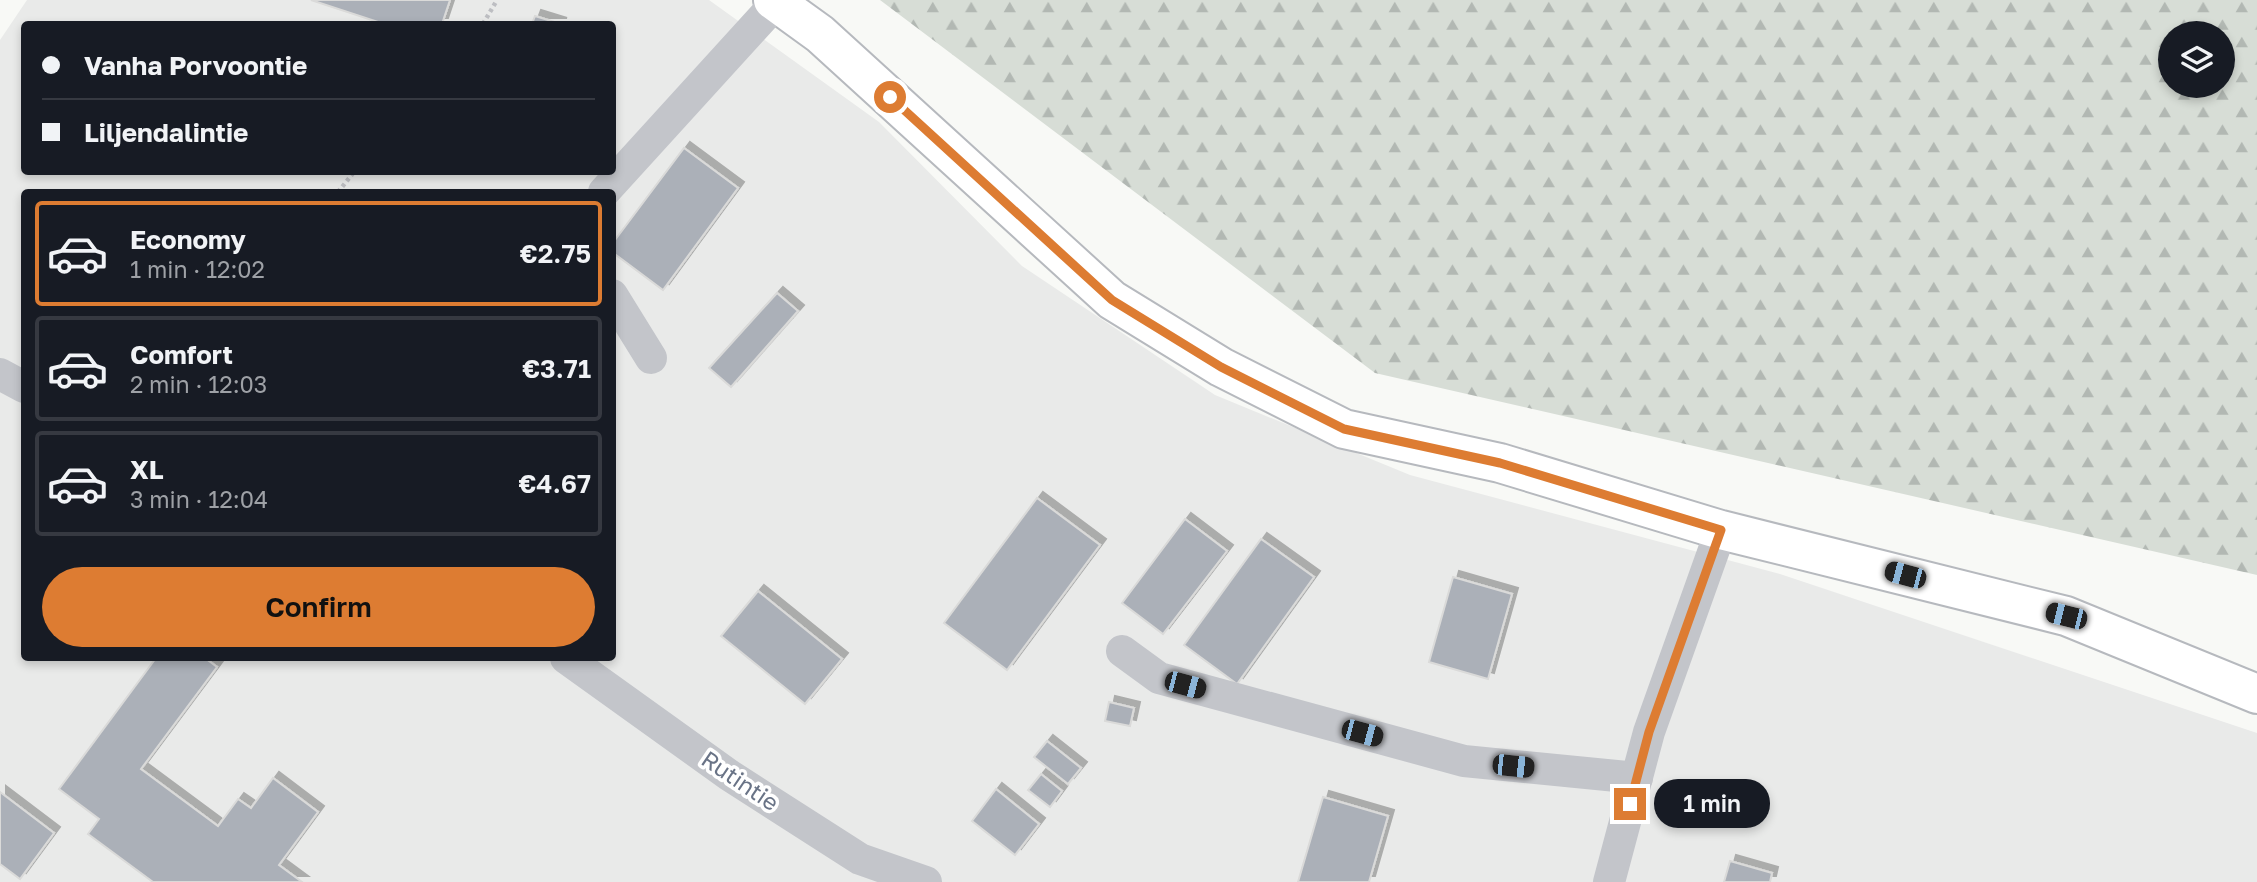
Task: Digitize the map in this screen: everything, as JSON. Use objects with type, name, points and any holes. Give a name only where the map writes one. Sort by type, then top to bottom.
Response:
[{"type":"main road","points":[[775,1],[820,34],[1112,300],[1221,367],[1344,429],[1500,463],[1721,530],[2066,616],[2257,694]]},
{"type":"street","points":[[607,189],[775,1]]},
{"type":"street","points":[[616,301],[651,358]]},
{"type":"street","points":[[0,374],[21,385]]},
{"type":"street","points":[[1609,882],[1649,732],[1721,530]]},
{"type":"street","points":[[1122,650],[1159,678],[1464,761],[1637,778]]},
{"type":"street","name":"Rutintie","points":[[570,661],[729,775],[860,859],[926,882]]},
{"type":"path","points":[[485,21],[497,0]]},
{"type":"path","points":[[340,189],[352,175]]},
{"type":"shaded area","points":[[27,0],[709,0],[879,122],[1022,266],[1215,395],[1410,475],[1780,574],[2257,733],[2257,882],[0,882],[0,40]]},
{"type":"green space","points":[[880,0],[2257,0],[2257,575],[1375,373]]},
{"type":"building","points":[[311,0],[450,0],[443,21],[375,21]]},
{"type":"building","points":[[535,16],[551,21],[533,21]]},
{"type":"building","points":[[684,148],[738,188],[663,290],[616,255],[616,239]]},
{"type":"building","points":[[777,293],[798,311],[731,387],[709,368]]},
{"type":"building","points":[[1037,498],[1100,545],[1007,670],[944,623]]},
{"type":"building","points":[[1185,519],[1227,551],[1163,634],[1122,603]]},
{"type":"building","points":[[1261,539],[1314,577],[1237,684],[1184,645]]},
{"type":"building","points":[[1453,577],[1512,594],[1488,679],[1429,662]]},
{"type":"building","points":[[758,591],[842,659],[805,704],[721,636]]},
{"type":"building","points":[[154,661],[209,661],[217,667],[141,769],[218,826],[238,799],[251,808],[273,778],[318,812],[279,865],[302,882],[153,882],[88,834],[99,819],[59,789]]},
{"type":"building","points":[[1109,702],[1134,708],[1130,726],[1105,721]]},
{"type":"building","points":[[1047,741],[1081,768],[1068,784],[1034,757]]},
{"type":"building","points":[[1041,774],[1062,791],[1050,807],[1028,790]]},
{"type":"building","points":[[996,789],[1039,824],[1015,855],[972,821]]},
{"type":"building","points":[[0,792],[54,833],[20,879],[0,864]]},
{"type":"building","points":[[1323,797],[1388,816],[1369,882],[1298,882]]},
{"type":"building","points":[[1730,861],[1772,873],[1770,882],[1724,882]]},
{"type":"route","points":[[890,97],[1112,300],[1221,367],[1344,429],[1500,463],[1721,530],[1649,732],[1630,804]]}]
